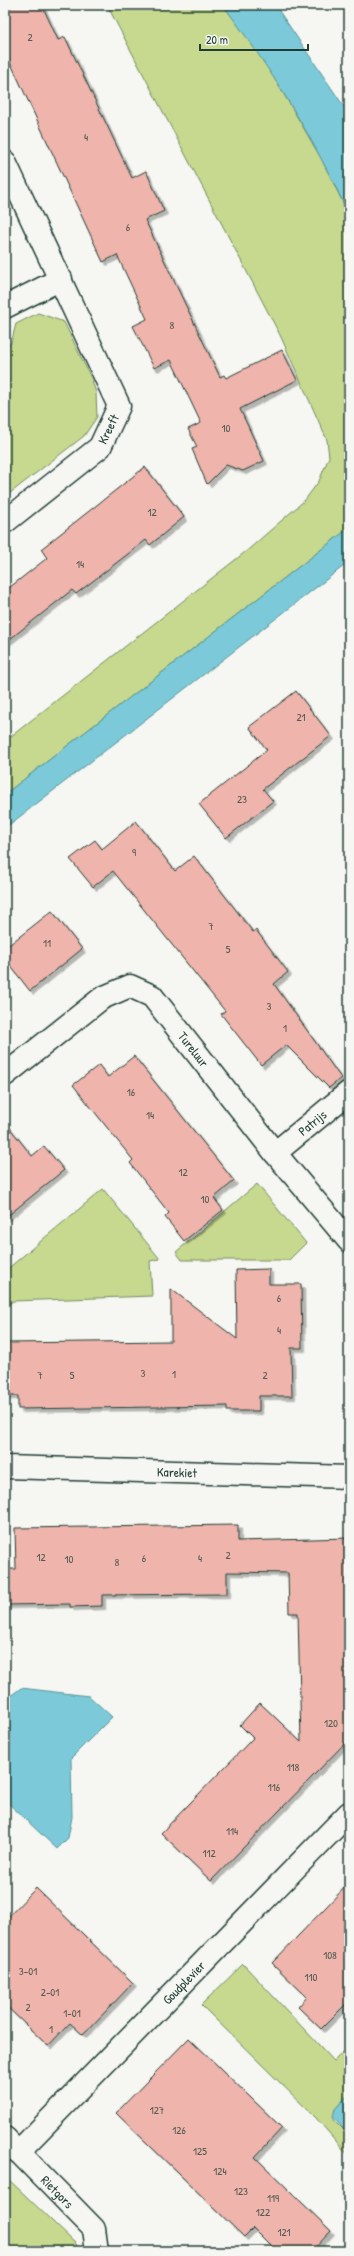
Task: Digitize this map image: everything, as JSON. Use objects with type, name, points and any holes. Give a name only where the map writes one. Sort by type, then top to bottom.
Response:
[{"type":"street","name":"Kreeft","points":[[5,162],[61,279],[119,406],[100,447],[5,522]]},
{"type":"street","points":[[5,307],[61,279]]},
{"type":"street","name":"Tureluur","points":[[5,1076],[102,998],[130,986],[152,996],[275,1152],[349,1241]]},
{"type":"street","name":"Patrijs","points":[[275,1152],[349,1092]]},
{"type":"street","name":"Karekiet","points":[[5,1467],[349,1477]]},
{"type":"street","name":"Goudplevier","points":[[12,2145],[349,1813]]},
{"type":"street","name":"Rietgors","points":[[12,2145],[94,2229],[97,2251]]},
{"type":"green space","points":[[107,5],[223,5],[257,49],[321,158],[349,215],[349,528],[5,794],[5,741],[249,549],[305,500],[319,481],[329,457],[327,440],[280,335]]},
{"type":"green space","points":[[38,313],[64,322],[92,380],[96,393],[97,417],[84,436],[5,497],[5,347],[11,343],[16,324]]},
{"type":"green space","points":[[257,1184],[306,1243],[289,1260],[182,1260],[176,1252]]},
{"type":"green space","points":[[103,1189],[160,1259],[150,1261],[152,1296],[13,1301],[5,1307],[5,1271]]},
{"type":"green space","points":[[243,1964],[334,2061],[349,2046],[349,2094],[335,2109],[334,2120],[349,2135],[349,2156],[316,2118],[201,2005]]},
{"type":"green space","points":[[5,2176],[77,2245],[73,2251],[5,2251]]},
{"type":"water","points":[[223,5],[275,5],[349,114],[349,215],[322,160],[292,107],[259,55]]},
{"type":"water","points":[[349,528],[349,562],[5,828],[5,794]]},
{"type":"water","points":[[21,1688],[89,1696],[112,1717],[71,1758],[72,1817],[68,1838],[57,1849],[5,1800],[5,1700]]},
{"type":"water","points":[[349,2094],[349,2135],[333,2116],[335,2109]]},
{"type":"building","points":[[5,5],[42,5],[58,40],[65,37],[132,178],[146,171],[164,211],[145,220],[220,377],[224,375],[226,378],[282,350],[297,380],[240,409],[264,461],[243,471],[226,465],[207,484],[192,449],[197,447],[188,429],[201,423],[171,360],[154,368],[133,326],[147,319],[117,255],[103,262],[5,51]]},
{"type":"building","points":[[145,467],[184,517],[150,545],[146,540],[76,594],[72,590],[5,643],[5,591],[47,558],[41,549]]},
{"type":"building","points":[[296,691],[331,736],[263,789],[273,801],[226,838],[199,804],[267,750],[249,727]]},
{"type":"building","points":[[136,821],[175,871],[194,856],[253,932],[256,930],[288,972],[274,984],[341,1078],[329,1088],[286,1045],[261,1065],[221,1014],[225,1011],[113,871],[93,887],[70,859],[95,840],[102,849]]},
{"type":"building","points":[[52,911],[82,949],[30,991],[5,959],[5,948]]},
{"type":"building","points":[[134,1056],[234,1181],[214,1198],[223,1210],[184,1241],[165,1217],[169,1213],[130,1163],[133,1160],[73,1085],[99,1065],[108,1077]]},
{"type":"building","points":[[5,1122],[32,1156],[44,1146],[64,1170],[5,1218]]},
{"type":"building","points":[[269,1269],[269,1284],[301,1284],[302,1348],[291,1348],[292,1396],[259,1396],[259,1411],[227,1411],[227,1406],[18,1409],[18,1396],[5,1396],[5,1343],[171,1341],[171,1289],[237,1339],[236,1270]]},
{"type":"building","points":[[238,1525],[238,1541],[349,1538],[349,1739],[211,1881],[161,1833],[253,1738],[240,1725],[260,1703],[301,1742],[298,1613],[289,1613],[288,1573],[227,1572],[227,1594],[102,1595],[102,1606],[70,1607],[70,1604],[5,1605],[5,1569],[16,1569],[15,1528]]},
{"type":"building","points":[[349,1883],[349,2001],[321,2029],[298,2007],[307,1997],[272,1963]]},
{"type":"building","points":[[36,1888],[133,1983],[83,2035],[70,2023],[48,2046],[5,2005],[5,1920]]},
{"type":"building","points":[[189,2038],[282,2128],[255,2157],[331,2231],[312,2251],[276,2251],[253,2228],[244,2237],[116,2113]]}]
